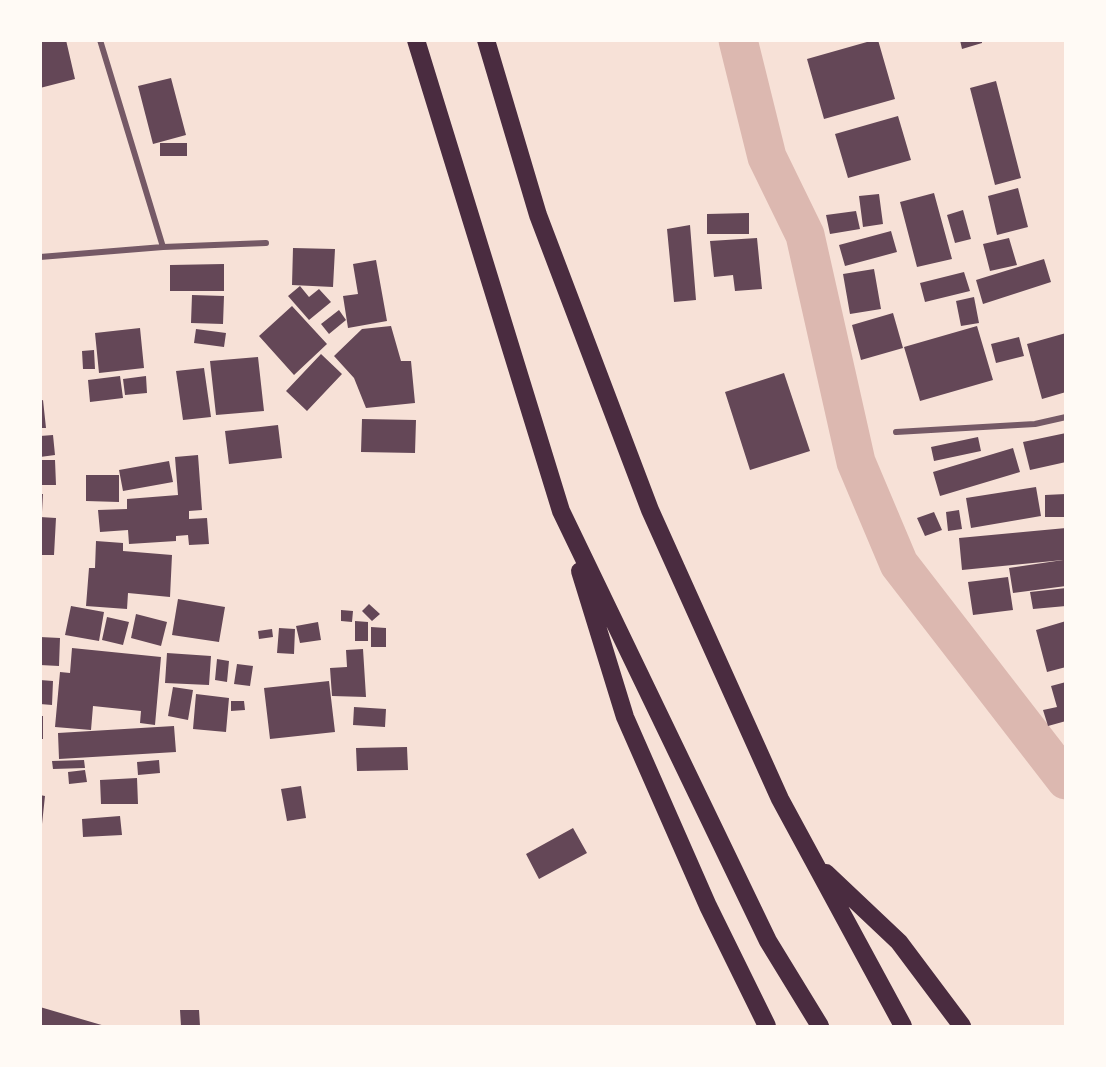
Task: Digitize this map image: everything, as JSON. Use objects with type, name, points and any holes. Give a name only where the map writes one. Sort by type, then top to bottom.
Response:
[{"type":"highway","points":[[416,40],[625,717],[708,906],[767,1026]]},
{"type":"highway","points":[[486,40],[538,215],[650,510],[780,798],[903,1026]]},
{"type":"highway","points":[[561,511],[768,940],[820,1026]]},
{"type":"highway","points":[[814,862],[898,942],[962,1026]]},
{"type":"street","points":[[100,40],[163,247]]},
{"type":"street","points":[[40,257],[163,247],[266,243]]},
{"type":"street","points":[[896,432],[1035,424],[1065,417]]},
{"type":"building","points":[[40,40],[66,40],[75,79],[40,88]]},
{"type":"building","points":[[878,40],[895,99],[824,119],[807,59]]},
{"type":"building","points":[[960,40],[982,40],[982,43],[962,49]]},
{"type":"building","points":[[171,78],[186,135],[153,144],[138,86]]},
{"type":"building","points":[[996,81],[1021,178],[995,185],[970,88]]},
{"type":"building","points":[[898,116],[911,160],[848,178],[835,134]]},
{"type":"building","points":[[160,143],[187,143],[187,156],[160,156]]},
{"type":"building","points":[[1018,188],[1028,227],[997,235],[988,196]]},
{"type":"building","points":[[934,193],[952,259],[917,267],[900,202]]},
{"type":"building","points":[[879,194],[883,224],[863,227],[859,196]]},
{"type":"building","points":[[963,210],[971,239],[955,243],[947,215]]},
{"type":"building","points":[[856,211],[860,229],[830,234],[826,215]]},
{"type":"building","points":[[749,213],[749,234],[707,234],[707,214]]},
{"type":"building","points":[[690,225],[696,300],[674,302],[667,229]]},
{"type":"building","points":[[891,231],[897,252],[845,266],[839,245]]},
{"type":"building","points":[[757,238],[762,289],[735,291],[733,275],[714,277],[710,241]]},
{"type":"building","points":[[1009,238],[1017,265],[990,271],[983,244]]},
{"type":"building","points":[[293,248],[335,249],[333,287],[292,285]]},
{"type":"building","points":[[1044,259],[1051,282],[983,304],[976,280]]},
{"type":"building","points":[[376,260],[387,321],[348,328],[343,296],[358,294],[353,264]]},
{"type":"building","points":[[224,264],[224,291],[170,291],[170,265]]},
{"type":"building","points":[[874,269],[881,309],[850,314],[843,274]]},
{"type":"building","points":[[964,272],[970,291],[925,302],[920,283]]},
{"type":"building","points":[[300,286],[309,297],[319,289],[331,302],[309,320],[288,296]]},
{"type":"building","points":[[192,295],[224,296],[223,324],[191,323]]},
{"type":"building","points":[[974,297],[979,323],[961,326],[956,301]]},
{"type":"building","points":[[292,306],[327,344],[294,375],[259,336]]},
{"type":"building","points":[[339,310],[346,320],[329,334],[321,324]]},
{"type":"building","points":[[893,313],[903,348],[861,360],[852,325]]},
{"type":"building","points":[[391,326],[401,361],[411,361],[415,403],[366,408],[354,378],[334,356],[362,329]]},
{"type":"building","points":[[977,326],[993,380],[920,401],[904,347]]},
{"type":"building","points":[[140,328],[144,368],[99,373],[95,333]]},
{"type":"building","points":[[196,329],[226,333],[224,347],[194,343]]},
{"type":"building","points":[[1066,333],[1066,392],[1042,399],[1027,344]]},
{"type":"building","points":[[1019,337],[1024,356],[996,363],[991,344]]},
{"type":"building","points":[[94,350],[95,369],[83,369],[82,351]]},
{"type":"building","points":[[321,354],[342,374],[307,411],[286,391]]},
{"type":"building","points":[[258,357],[264,411],[216,415],[210,361]]},
{"type":"building","points":[[204,368],[211,417],[183,420],[176,371]]},
{"type":"building","points":[[784,373],[810,451],[750,470],[725,392]]},
{"type":"building","points":[[120,376],[123,398],[90,402],[88,380]]},
{"type":"building","points":[[146,376],[147,393],[125,395],[123,379]]},
{"type":"building","points":[[43,400],[46,428],[40,428],[40,401]]},
{"type":"building","points":[[362,419],[416,420],[415,453],[361,452]]},
{"type":"building","points":[[278,425],[282,458],[229,464],[225,431]]},
{"type":"building","points":[[1066,433],[1066,462],[1030,470],[1023,442]]},
{"type":"building","points":[[53,435],[55,455],[40,457],[40,436]]},
{"type":"building","points":[[978,437],[981,451],[934,461],[931,447]]},
{"type":"building","points":[[1013,448],[1020,472],[940,496],[933,472]]},
{"type":"building","points":[[198,455],[202,510],[189,511],[189,519],[207,518],[209,544],[189,545],[188,535],[176,536],[176,541],[129,544],[128,530],[100,532],[98,510],[127,509],[127,499],[178,495],[175,457]]},
{"type":"building","points":[[40,460],[55,460],[56,485],[40,485]]},
{"type":"building","points":[[169,461],[173,482],[123,491],[119,470]]},
{"type":"building","points":[[86,475],[119,475],[119,502],[86,501]]},
{"type":"building","points":[[1036,487],[1041,516],[971,528],[966,498]]},
{"type":"building","points":[[40,494],[43,494],[42,512],[40,512]]},
{"type":"building","points":[[1066,494],[1066,517],[1045,517],[1045,495]]},
{"type":"building","points":[[959,510],[962,529],[948,531],[946,512]]},
{"type":"building","points":[[934,512],[942,530],[925,536],[917,518]]},
{"type":"building","points":[[40,517],[56,518],[54,555],[40,555]]},
{"type":"building","points":[[1066,528],[1066,586],[1013,593],[1009,568],[1063,560],[962,570],[959,538]]},
{"type":"building","points":[[96,541],[123,543],[123,551],[172,555],[170,597],[128,593],[127,609],[86,606],[89,568],[95,568]]},
{"type":"building","points":[[1008,577],[1013,610],[973,615],[968,582]]},
{"type":"building","points":[[1066,588],[1066,606],[1033,609],[1030,592]]},
{"type":"building","points":[[178,599],[225,607],[219,642],[172,635]]},
{"type":"building","points":[[369,604],[380,614],[372,621],[362,611]]},
{"type":"building","points":[[71,606],[104,612],[99,641],[65,635]]},
{"type":"building","points":[[341,610],[353,611],[352,622],[341,621]]},
{"type":"building","points":[[136,614],[167,622],[161,646],[131,638]]},
{"type":"building","points":[[107,617],[129,622],[123,645],[102,640]]},
{"type":"building","points":[[355,621],[368,622],[368,641],[355,641]]},
{"type":"building","points":[[1066,621],[1066,667],[1047,672],[1036,630]]},
{"type":"building","points":[[318,622],[321,640],[300,643],[296,626]]},
{"type":"building","points":[[371,627],[386,628],[386,647],[371,647]]},
{"type":"building","points":[[279,628],[295,629],[294,654],[277,653]]},
{"type":"building","points":[[272,629],[273,637],[259,639],[258,631]]},
{"type":"building","points":[[40,637],[60,638],[59,666],[40,665]]},
{"type":"building","points":[[72,648],[161,657],[155,725],[140,723],[141,711],[93,706],[91,730],[55,727],[60,672],[70,673]]},
{"type":"building","points":[[363,649],[366,697],[332,696],[330,668],[347,667],[346,650]]},
{"type":"building","points":[[167,653],[211,656],[209,685],[165,683]]},
{"type":"building","points":[[217,659],[229,661],[227,682],[215,680]]},
{"type":"building","points":[[237,664],[253,666],[250,686],[234,684]]},
{"type":"building","points":[[40,680],[53,681],[52,705],[40,704]]},
{"type":"building","points":[[329,681],[335,732],[270,739],[264,688]]},
{"type":"building","points":[[1066,682],[1066,721],[1048,726],[1043,710],[1057,707],[1051,686]]},
{"type":"building","points":[[173,687],[193,690],[188,720],[168,716]]},
{"type":"building","points":[[196,694],[229,698],[226,732],[193,729]]},
{"type":"building","points":[[231,701],[244,701],[245,710],[231,711]]},
{"type":"building","points":[[354,707],[386,709],[385,727],[353,725]]},
{"type":"building","points":[[40,716],[43,716],[43,739],[40,739]]},
{"type":"building","points":[[174,726],[176,752],[59,759],[58,733]]},
{"type":"building","points":[[407,747],[408,770],[357,771],[356,748]]},
{"type":"building","points":[[84,760],[85,768],[53,769],[52,761]]},
{"type":"building","points":[[159,760],[160,773],[138,775],[137,762]]},
{"type":"building","points":[[85,770],[87,782],[69,784],[68,772]]},
{"type":"building","points":[[137,778],[138,804],[101,804],[100,780]]},
{"type":"building","points":[[301,786],[306,818],[287,821],[281,789]]},
{"type":"building","points":[[40,795],[45,796],[42,824],[40,823]]},
{"type":"building","points":[[120,816],[122,835],[83,837],[82,819]]},
{"type":"building","points":[[573,828],[587,853],[539,879],[526,854]]},
{"type":"building","points":[[40,1007],[105,1026],[40,1026]]},
{"type":"building","points":[[180,1010],[199,1010],[200,1026],[181,1026]]},
{"type":"waterway","points":[[738,40],[767,157],[805,235],[856,462],[899,564],[1066,780]]}]
